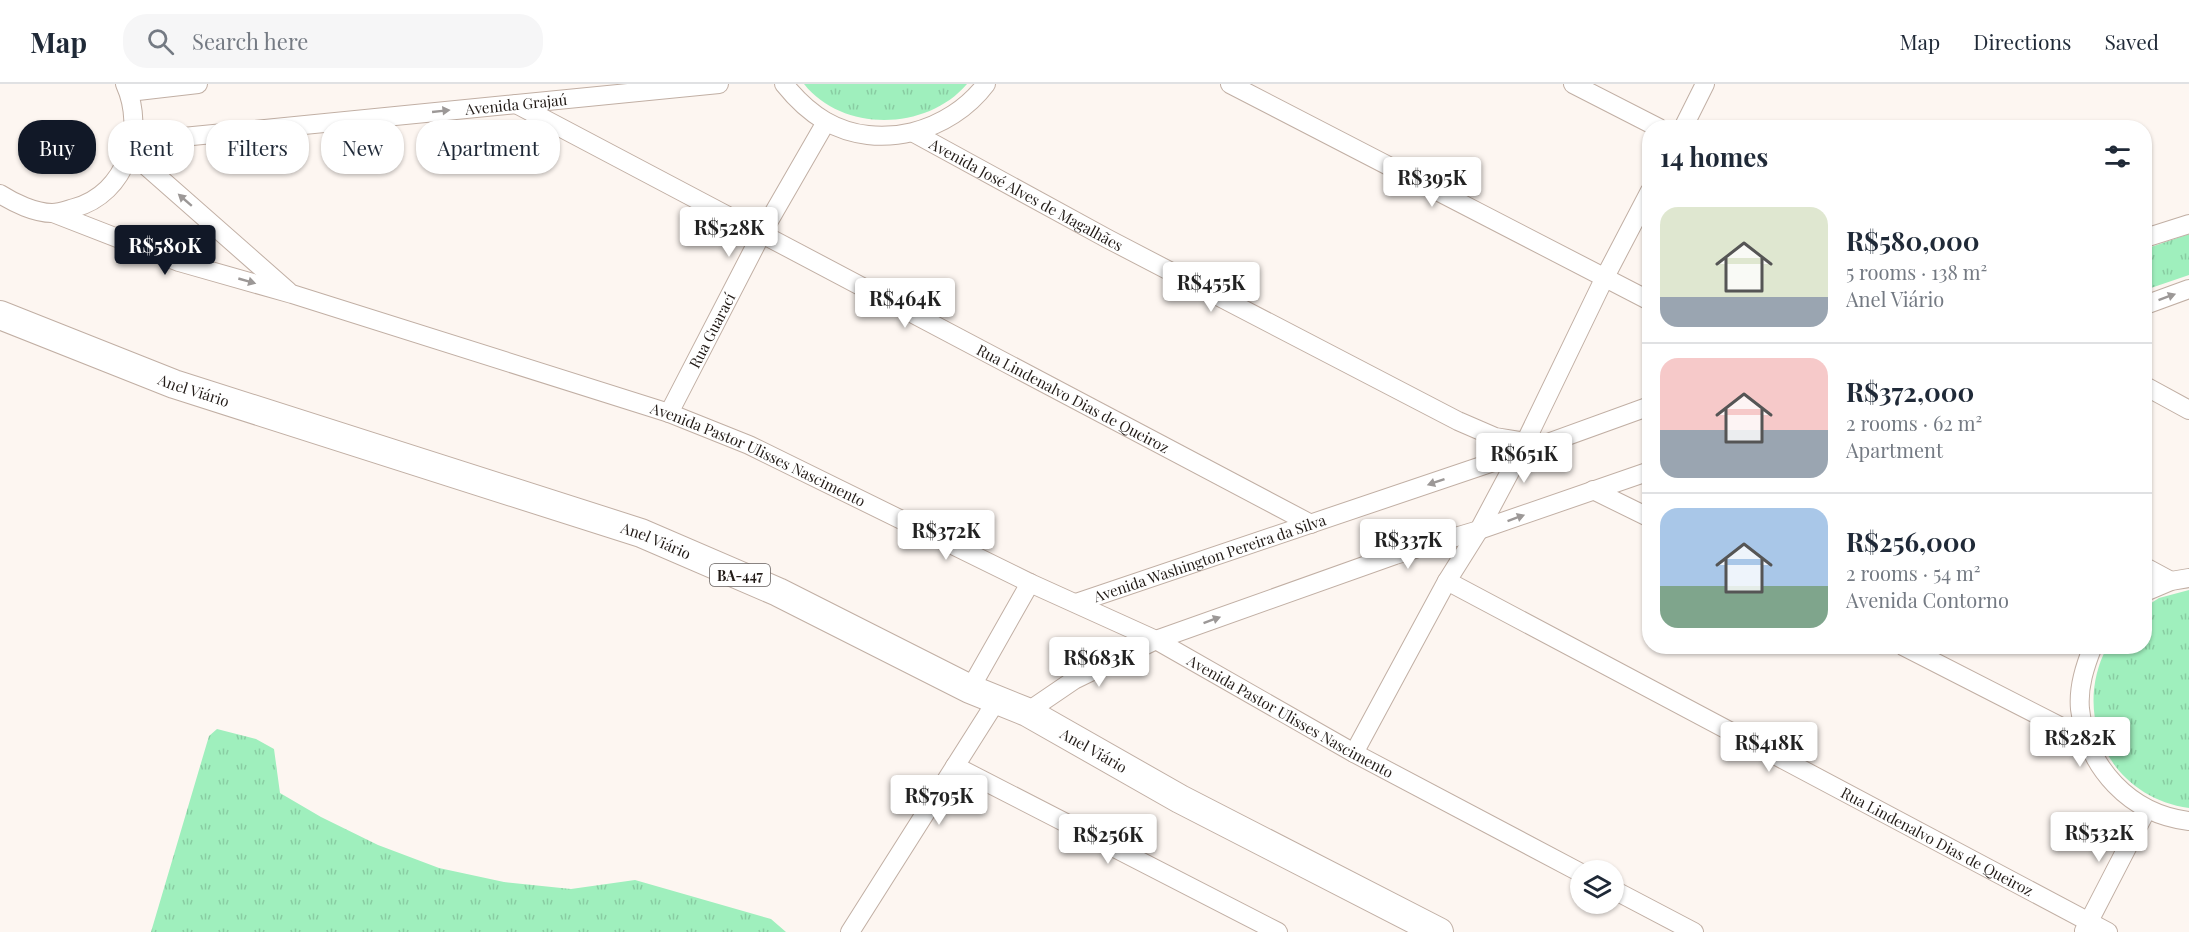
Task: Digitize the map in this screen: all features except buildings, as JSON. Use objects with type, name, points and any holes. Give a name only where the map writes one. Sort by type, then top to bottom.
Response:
[{"type":"main road","name":"Anel Viário","points":[[0,315],[174,384],[641,533],[778,592],[970,689],[1027,712],[1180,799],[1425,929]]},
{"type":"street","points":[[132,120],[133,105],[127,88],[198,84]]},
{"type":"street","name":"Avenida Grajaú","points":[[194,139],[719,84]]},
{"type":"street","points":[[784,84],[800,103],[826,122],[854,132],[884,136],[914,133],[947,120],[975,99],[986,84]]},
{"type":"street","points":[[1230,84],[1642,297]]},
{"type":"street","points":[[1573,84],[1643,120]]},
{"type":"street","points":[[1687,120],[1705,84]]},
{"type":"street","name":"Rua Lindenalvo Dias de Queiroz","points":[[516,104],[1311,524]]},
{"type":"street","name":"Rua Guarací","points":[[669,413],[762,233],[826,122]]},
{"type":"street","name":"Avenida José Alves de Magalhães","points":[[914,133],[1108,239],[1458,421],[1523,448]]},
{"type":"street","points":[[53,213],[87,205],[99,198],[121,174]]},
{"type":"street","points":[[161,174],[292,294]]},
{"type":"street","name":"Avenida Pastor Ulisses Nascimento","points":[[0,194],[24,206],[53,213],[179,262],[292,294],[669,413],[749,445],[1030,583],[1156,640],[1354,753],[1570,867]]},
{"type":"street","points":[[1354,753],[1523,448],[1605,277],[1642,206]]},
{"type":"street","points":[[2152,236],[2189,224]]},
{"type":"street","points":[[2152,302],[2189,289]]},
{"type":"street","points":[[2152,390],[2189,410]]},
{"type":"street","name":"Avenida Washington Pereira da Silva","points":[[1076,603],[1642,409]]},
{"type":"street","points":[[1027,712],[1074,680],[1156,640],[1395,555],[1479,531],[1642,474]]},
{"type":"street","points":[[1593,490],[1642,514]]},
{"type":"street","points":[[2152,569],[2180,579]]},
{"type":"street","points":[[2152,589],[2180,579]]},
{"type":"street","name":"Rua Lindenalvo Dias de Queiroz","points":[[1448,581],[2086,927],[2108,932]]},
{"type":"street","points":[[970,689],[1030,583]]},
{"type":"street","points":[[1919,654],[2086,740]]},
{"type":"street","points":[[2090,654],[2083,674],[2080,707],[2086,740],[2100,768],[2121,792],[2147,809],[2174,819],[2189,821]]},
{"type":"street","points":[[850,932],[997,700]]},
{"type":"street","points":[[955,766],[1278,932]]},
{"type":"street","points":[[2086,927],[2147,809]]},
{"type":"street","points":[[1624,895],[1694,932]]},
{"type":"green space","points":[[804,84],[967,84],[950,100],[930,111],[908,118],[885,120],[862,118],[840,111],[821,100]]},
{"type":"green space","points":[[2189,234],[2189,275],[2152,288],[2152,247]]},
{"type":"green space","points":[[2189,590],[2189,808],[2161,801],[2138,788],[2119,770],[2105,749],[2096,725],[2094,700],[2097,673],[2104,654],[2152,654],[2152,602],[2159,598]]},
{"type":"green space","points":[[217,729],[256,739],[274,749],[280,793],[321,817],[378,845],[439,868],[504,882],[571,889],[635,880],[771,919],[786,932],[151,932],[209,736]]}]
